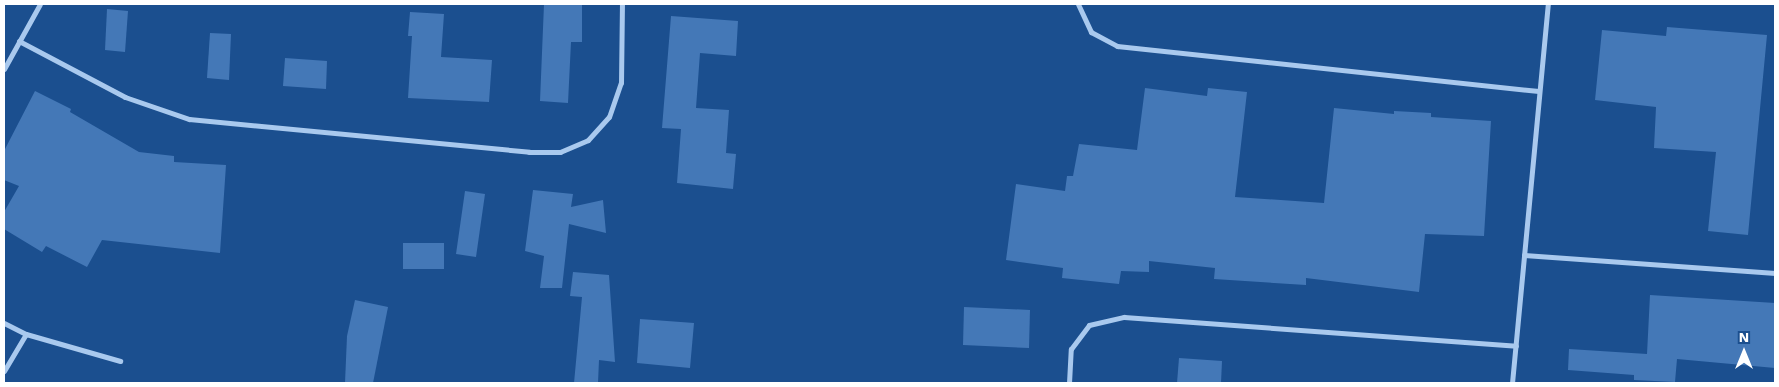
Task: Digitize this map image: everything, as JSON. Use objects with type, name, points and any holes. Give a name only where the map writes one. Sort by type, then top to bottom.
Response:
[{"type":"street","points":[[4,69],[40,4]]},
{"type":"street","points":[[19,41],[150,109],[189,119],[529,152],[560,152],[588,140],[609,118],[620,83],[622,4]]},
{"type":"street","points":[[1078,4],[1091,32],[1117,46],[1539,91]]},
{"type":"street","points":[[1512,383],[1548,4]]},
{"type":"street","points":[[1524,256],[1775,274]]},
{"type":"street","points":[[1069,383],[1071,349],[1089,325],[1124,317],[1516,346]]},
{"type":"street","points":[[4,322],[26,334],[120,361]]},
{"type":"street","points":[[4,371],[26,334]]},
{"type":"building","points":[[544,4],[582,4],[582,42],[571,42],[568,103],[540,101]]},
{"type":"building","points":[[107,9],[128,11],[125,52],[105,50]]},
{"type":"building","points":[[410,12],[444,14],[441,57],[492,60],[489,102],[408,98],[412,36],[408,36]]},
{"type":"building","points":[[671,16],[738,21],[736,56],[700,53],[696,108],[729,110],[726,153],[736,154],[733,189],[677,183],[681,129],[662,128]]},
{"type":"building","points":[[1667,27],[1767,35],[1748,235],[1708,231],[1716,152],[1654,148],[1656,107],[1595,100],[1602,30],[1666,36]]},
{"type":"building","points":[[210,33],[231,34],[229,80],[207,78]]},
{"type":"building","points":[[285,58],[327,61],[326,89],[283,86]]},
{"type":"building","points":[[1145,88],[1207,96],[1208,88],[1247,92],[1235,197],[1324,203],[1334,108],[1394,114],[1394,111],[1431,113],[1431,117],[1491,121],[1484,236],[1425,234],[1419,292],[1306,278],[1306,285],[1214,279],[1215,268],[1149,261],[1149,272],[1121,271],[1119,284],[1062,278],[1063,268],[1006,260],[1016,184],[1065,191],[1067,176],[1073,176],[1079,144],[1137,150]]},
{"type":"building","points":[[35,91],[71,109],[70,112],[139,152],[174,156],[174,162],[226,165],[220,253],[102,240],[87,267],[46,246],[42,252],[4,229],[4,212],[19,186],[4,180],[4,151]]},
{"type":"building","points":[[533,190],[573,194],[571,207],[603,200],[606,233],[569,224],[562,288],[540,288],[544,256],[525,251]]},
{"type":"building","points":[[465,191],[485,194],[476,257],[456,254]]},
{"type":"building","points":[[403,243],[444,243],[444,269],[403,269]]},
{"type":"building","points":[[573,272],[609,275],[615,362],[599,360],[598,383],[574,383],[582,297],[570,296]]},
{"type":"building","points":[[1650,295],[1775,303],[1775,368],[1677,359],[1675,382],[1634,380],[1634,375],[1568,370],[1569,349],[1647,354]]},
{"type":"building","points":[[355,300],[388,307],[373,383],[345,383],[347,336]]},
{"type":"building","points":[[964,307],[1030,310],[1029,348],[963,345]]},
{"type":"building","points":[[640,319],[694,323],[690,368],[637,363]]},
{"type":"building","points":[[1179,358],[1222,361],[1221,383],[1177,383]]}]
